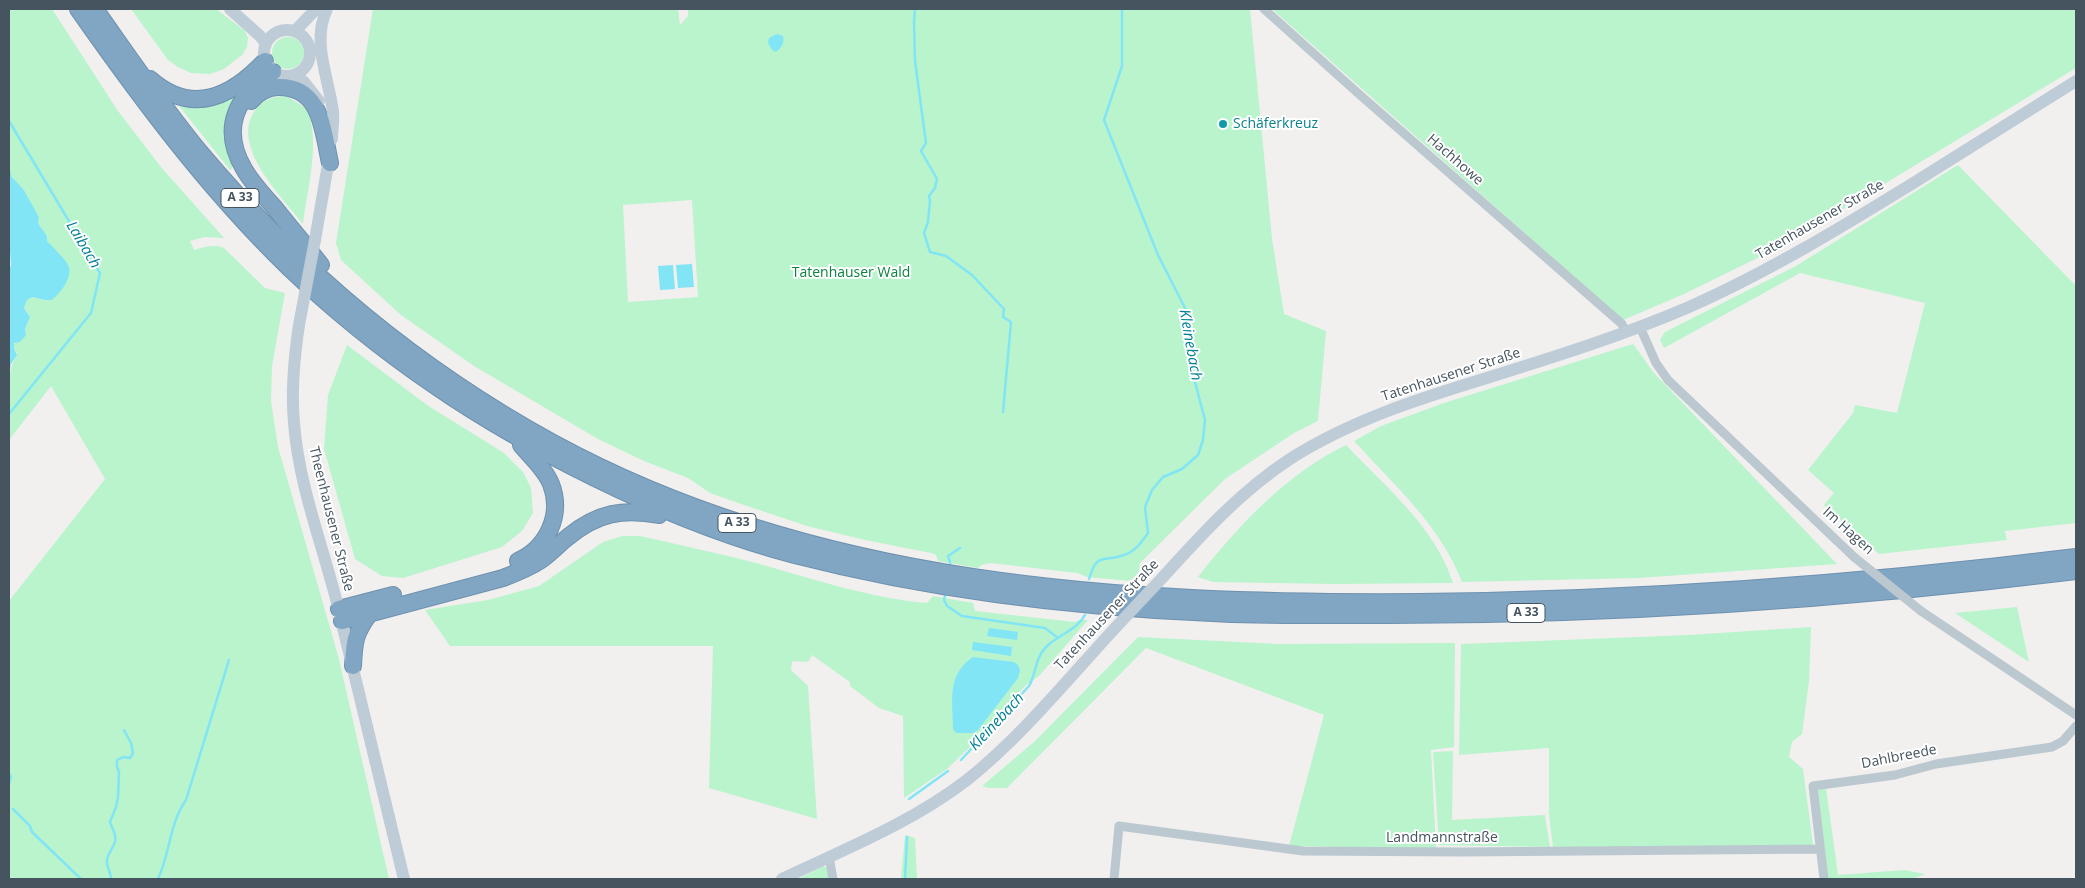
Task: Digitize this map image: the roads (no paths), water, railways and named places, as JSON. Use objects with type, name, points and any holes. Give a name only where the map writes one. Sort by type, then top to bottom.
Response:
[{"type":"highway","name":"A 33","points":[[78,9],[134,90],[193,164],[236,213],[296,273],[345,318],[404,365],[514,437],[560,462],[691,521],[792,554],[976,586],[1118,608],[1216,614],[1473,614],[1680,607],[1801,599],[1993,582],[2076,572]]},
{"type":"highway","name":"A 33","points":[[95,9],[197,148],[237,195],[286,246],[364,316],[437,371],[496,410],[550,442],[622,477],[692,507],[754,529],[933,578]]},
{"type":"highway","points":[[134,63],[153,81],[169,92],[191,99],[203,100],[226,93],[256,71],[269,66]]},
{"type":"highway","points":[[269,66],[238,107],[232,129],[238,157],[250,178],[364,316]]},
{"type":"highway","points":[[235,144],[244,111],[254,96],[270,87],[288,88],[310,99],[319,112],[330,163]]},
{"type":"highway","points":[[340,615],[506,566],[526,557],[539,547],[547,537],[552,526],[555,498],[551,483],[543,470],[514,437]]},
{"type":"highway","points":[[340,615],[370,613],[503,578],[527,568],[543,558],[583,526],[598,518],[617,512],[636,511],[691,521]]},
{"type":"highway","name":"A 33","points":[[976,586],[1207,599],[1307,602],[1472,601],[1677,594],[1799,586],[2076,557]]},
{"type":"highway","points":[[353,666],[354,640],[359,627],[370,613]]},
{"type":"street","points":[[231,9],[260,36],[269,39]]},
{"type":"street","points":[[295,30],[316,9]]},
{"type":"street","points":[[307,39],[295,30],[279,31],[269,39],[264,52],[269,66],[287,76],[295,75],[306,68],[311,54],[307,39],[309,30],[323,9]]},
{"type":"street","points":[[327,9],[322,23],[321,52],[332,110],[332,139]]},
{"type":"street","name":"Hachhowe","points":[[1264,9],[1374,108],[1622,324],[1626,333]]},
{"type":"street","name":"Theenhausener Straße","points":[[306,68],[326,112],[332,139],[330,163],[293,366],[297,449],[306,493],[353,666],[404,879]]},
{"type":"street","name":"Theenhausener Straße","points":[[295,75],[304,82],[322,104]]},
{"type":"street","name":"Tatenhausener Straße","points":[[782,879],[904,821],[967,779],[1010,741],[1211,524],[1252,486],[1291,458],[1343,430],[1402,404],[1626,333],[1691,306],[1812,245],[2076,81]]},
{"type":"street","name":"Im Hagen","points":[[1640,327],[1656,363],[1668,380],[1854,556],[1921,611],[2076,715]]},
{"type":"street","name":"Dahlbreede","points":[[1824,879],[1813,786],[1895,775],[1936,764],[2052,747],[2063,741],[2076,726]]},
{"type":"street","name":"Landmannstraße","points":[[1114,879],[1119,826],[1303,851],[1463,852],[1820,849]]},
{"type":"street","points":[[829,857],[833,879]]},
{"type":"water","points":[[777,34],[783,36],[783,43],[776,52],[772,50],[768,43],[769,38]]},
{"type":"water","points":[[9,167],[12,177],[24,190],[39,217],[38,223],[47,236],[47,241],[68,265],[69,275],[68,280],[52,300],[32,297],[27,300],[24,308],[30,317],[25,329],[26,335],[20,342],[14,343],[17,355],[11,364],[9,375],[9,271],[11,265]]},
{"type":"water","points":[[692,264],[694,287],[678,288],[676,265]]},
{"type":"water","points":[[673,265],[675,289],[660,290],[658,266]]},
{"type":"water","points":[[989,628],[1018,632],[1017,640],[987,636]]},
{"type":"water","points":[[973,642],[1012,647],[1011,656],[972,650]]},
{"type":"water","points":[[973,657],[1014,662],[1020,670],[1018,678],[978,730],[973,733],[956,733],[953,729],[952,708],[955,680],[964,664]]},
{"type":"waterway","points":[[915,9],[915,61],[926,143],[921,151],[937,179],[935,188],[929,196],[928,222],[924,233],[930,252],[946,256],[972,275],[1004,309],[1003,317],[1011,322],[1003,412]]},
{"type":"waterway","name":"Kleinebach","points":[[1089,579],[1097,562],[1130,553],[1148,533],[1145,507],[1152,490],[1163,477],[1182,469],[1198,455],[1203,440],[1205,420],[1191,367],[1186,339],[1184,326],[1187,312],[1158,255],[1104,120],[1122,66],[1122,9]]},
{"type":"waterway","name":"Laibach","points":[[9,121],[100,273],[91,313],[9,414]]},
{"type":"waterway","points":[[950,567],[948,556],[960,548]]},
{"type":"waterway","points":[[946,592],[944,600],[947,606],[962,616],[1045,628],[1058,638]]},
{"type":"waterway","name":"Kleinebach","points":[[961,760],[1029,686],[1042,651],[1077,625],[1085,615]]},
{"type":"waterway","points":[[158,879],[176,819],[186,800],[229,660]]},
{"type":"waterway","points":[[111,879],[107,861],[115,839],[110,822],[118,797],[119,772],[117,760],[123,757],[130,758],[133,753],[131,743],[124,730]]},
{"type":"waterway","name":"Kleinebach","points":[[909,799],[948,771]]},
{"type":"waterway","points":[[9,773],[11,777],[9,783]]},
{"type":"waterway","points":[[13,809],[30,826],[32,832],[81,879]]},
{"type":"waterway","name":"Kleinebach","points":[[905,879],[907,837]]},
{"type":"place","name":"Schäferkreuz","points":[[1223,124]]},
{"type":"park label","name":"Tatenhauser Wald","points":[[851,273]]}]
